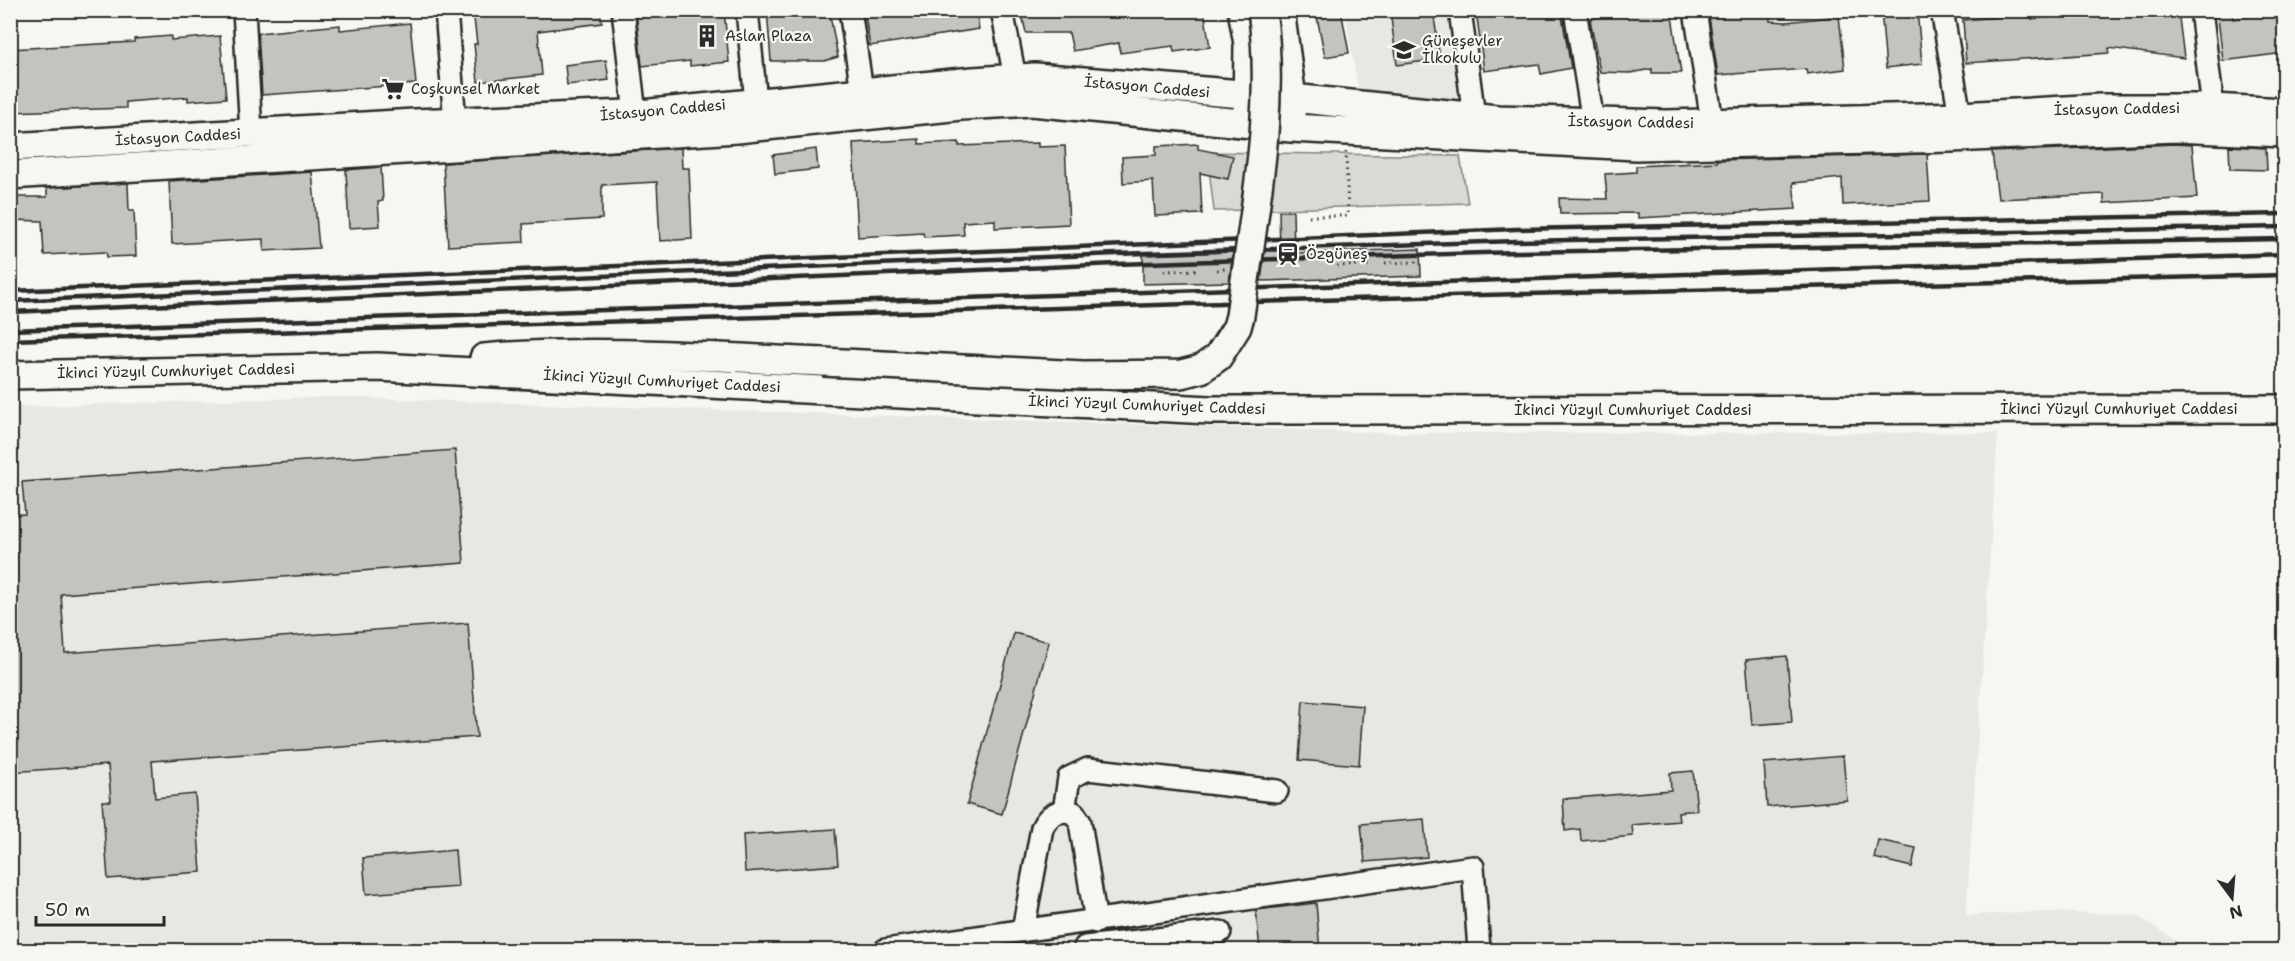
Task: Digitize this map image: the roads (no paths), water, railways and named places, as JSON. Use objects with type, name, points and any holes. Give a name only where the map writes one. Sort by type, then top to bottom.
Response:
[{"type":"main road","points":[[1242,10],[1248,44],[1247,124]]},
{"type":"main road","points":[[378,367],[548,354],[618,353],[1083,375],[1181,374],[1201,369],[1210,364],[1231,337],[1240,316],[1266,99],[1266,43],[1262,10]]},
{"type":"main road","points":[[1280,10],[1292,98],[1291,128]]},
{"type":"main road","name":"İstasyon Caddesi","points":[[10,147],[635,114],[1035,77],[1292,98],[1474,117],[1593,122],[1712,122],[1960,116],[2101,108],[2213,108],[2284,112]]},
{"type":"main road","name":"İstasyon Caddesi","points":[[10,175],[726,130],[961,106],[1032,102],[1291,128],[1636,146],[1951,138],[2175,128],[2284,133]]},
{"type":"main road","name":"İkinci Yüzyıl Cumhuriyet Caddesi","points":[[10,375],[378,367],[731,383],[1210,410],[2284,409]]},
{"type":"street","points":[[244,10],[252,133]]},
{"type":"street","points":[[446,10],[455,122]]},
{"type":"street","points":[[623,10],[635,114]]},
{"type":"street","points":[[747,10],[756,102]]},
{"type":"street","points":[[850,10],[862,92]]},
{"type":"street","points":[[1002,10],[1015,78]]},
{"type":"street","points":[[1460,10],[1474,117]]},
{"type":"street","points":[[1575,10],[1593,122]]},
{"type":"street","points":[[1695,10],[1712,122]]},
{"type":"street","points":[[1942,10],[1960,116]]},
{"type":"street","points":[[2201,10],[2213,108]]},
{"type":"street","points":[[1064,811],[1069,778],[1088,769],[1277,791]]},
{"type":"street","points":[[1023,930],[1042,828],[1053,814],[1064,811],[1074,813],[1080,822],[1089,922],[1085,949],[1221,941],[1216,904]]},
{"type":"street","points":[[885,951],[1473,867],[1479,951]]},
{"type":"railway","points":[[10,291],[1516,229],[2284,214]]},
{"type":"railway","points":[[10,301],[1116,254],[1516,241],[2284,227]]},
{"type":"railway","points":[[10,312],[1116,264],[1517,252],[2284,239]]},
{"type":"railway","points":[[10,330],[2284,254]]},
{"type":"railway","points":[[10,340],[1482,295],[2284,275]]},
{"type":"place","name":"Aslan Plaza","points":[[707,36]]},
{"type":"place","name":"Güneşevler İlkokulu","points":[[1404,50]]},
{"type":"place","name":"Coşkunsel Market","points":[[393,89]]},
{"type":"place","name":"Özgüneş","points":[[1288,254]]}]
